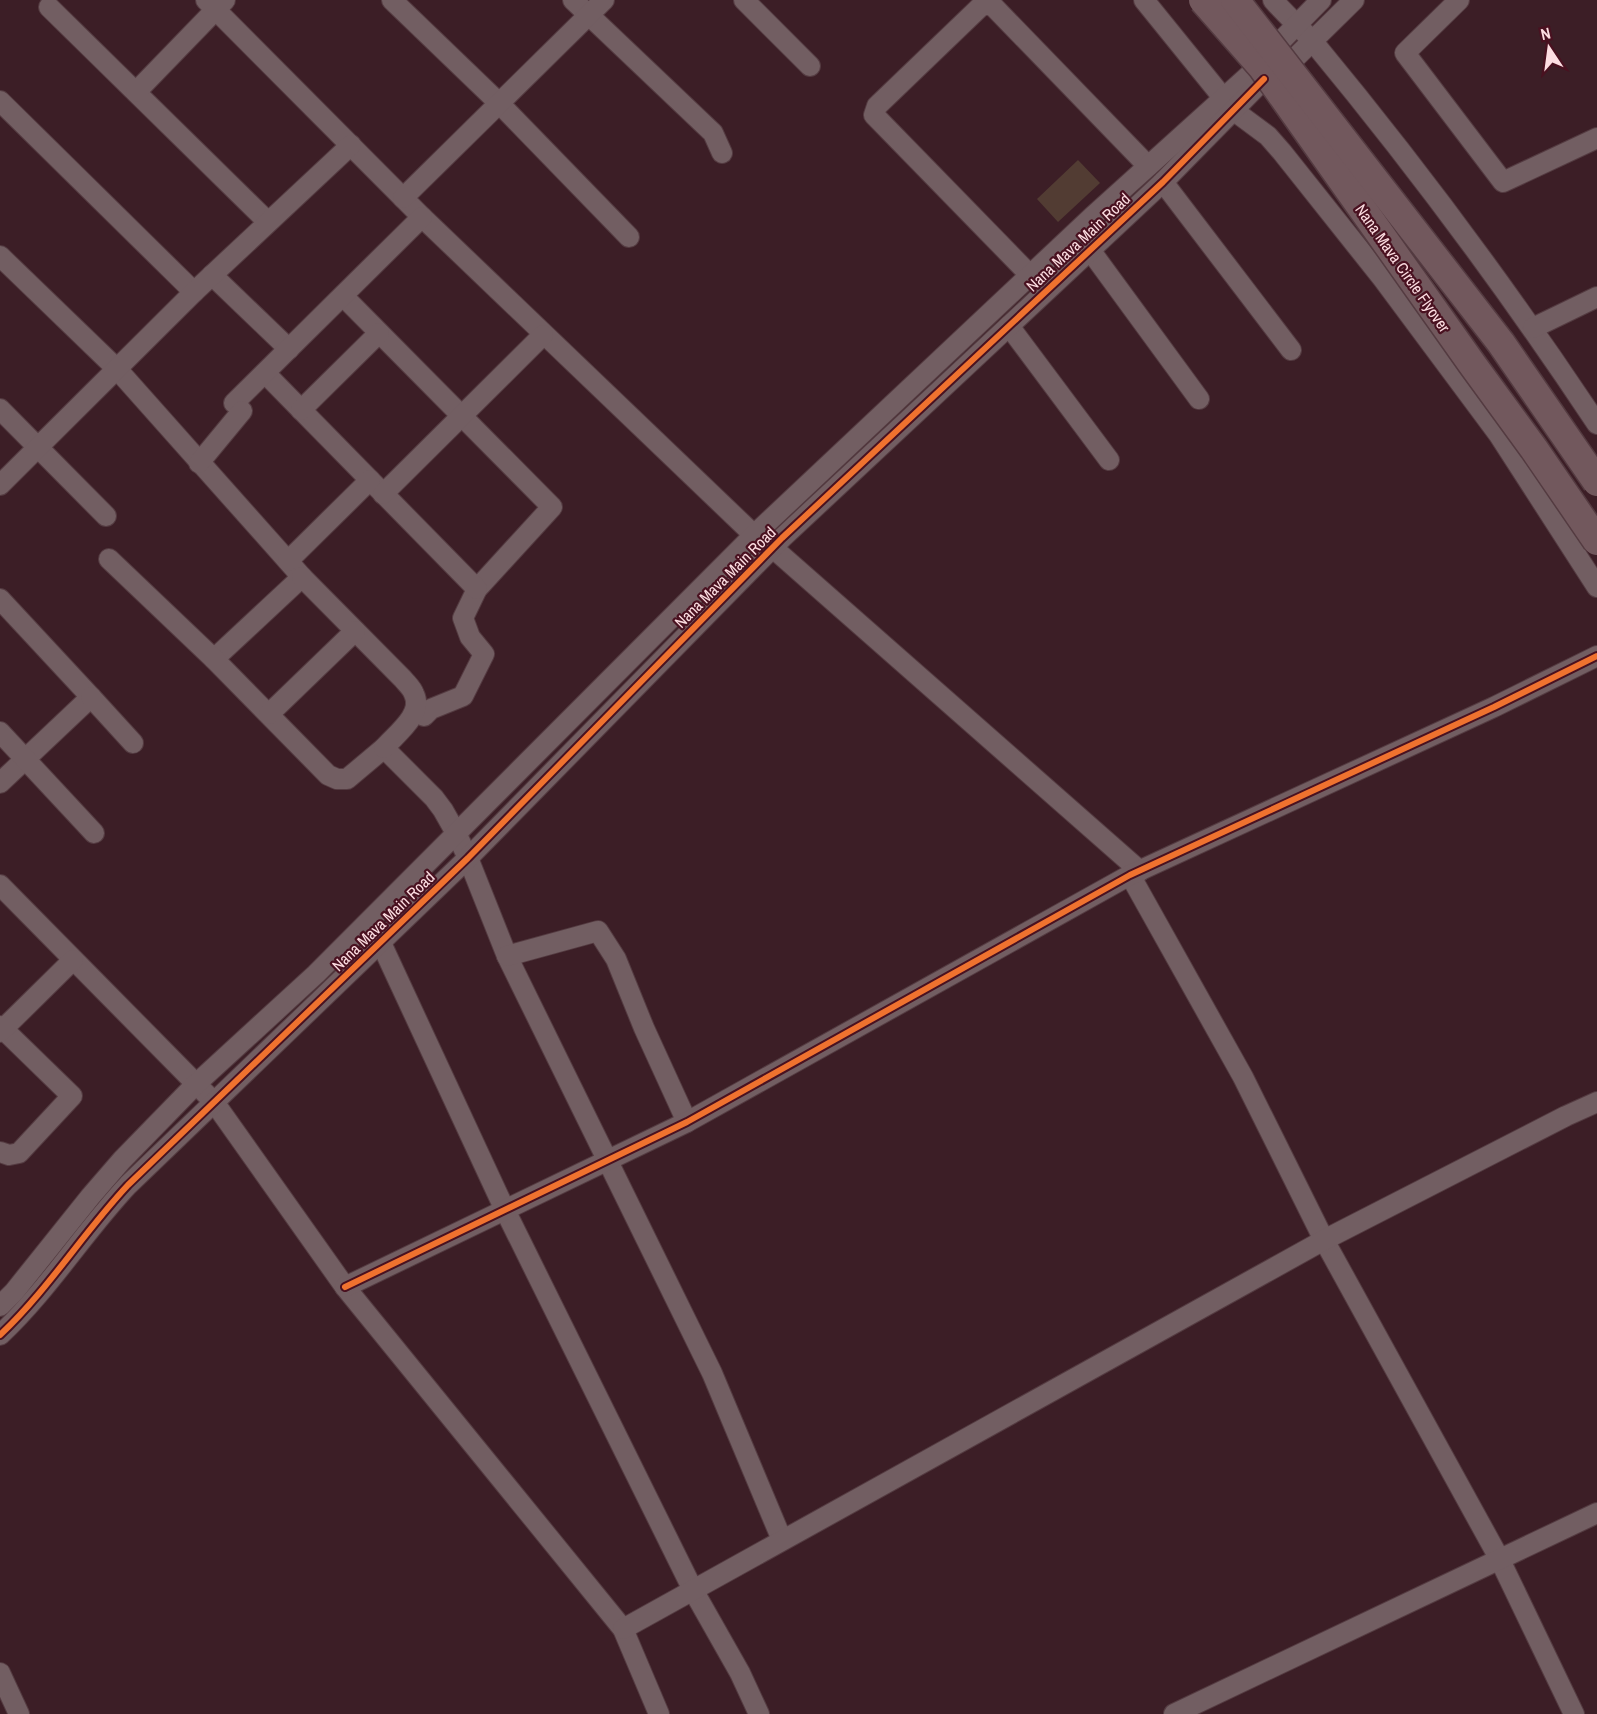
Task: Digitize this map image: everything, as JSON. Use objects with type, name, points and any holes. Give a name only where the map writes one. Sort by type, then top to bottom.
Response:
[{"type":"highway","name":"Nana Mava Circle Flyover","points":[[1203,0],[1262,67],[1534,448],[1597,541]]},
{"type":"highway","name":"Nana Mava Circle Flyover","points":[[1235,0],[1501,343],[1597,482]]},
{"type":"street","points":[[392,0],[499,103],[629,237]]},
{"type":"street","points":[[573,0],[713,134],[722,153]]},
{"type":"street","points":[[403,198],[604,0]]},
{"type":"street","points":[[744,0],[810,66]]},
{"type":"street","points":[[1144,0],[1228,104],[1268,136],[1282,152],[1383,279],[1499,435],[1597,587]]},
{"type":"street","points":[[1273,0],[1312,41],[1391,140],[1533,328],[1597,424]]},
{"type":"street","points":[[1321,0],[1276,46],[1262,51],[1256,58],[1260,74],[1270,81],[1281,80],[1288,72],[1291,62],[1354,0]]},
{"type":"street","points":[[1459,0],[1405,53],[1503,182],[1597,138]]},
{"type":"street","points":[[136,92],[216,3],[422,217],[754,536],[773,548],[1135,873],[1243,1077],[1324,1240],[1499,1558],[1574,1714]]},
{"type":"street","points":[[1030,275],[874,115],[877,106],[980,7],[987,4],[994,7],[1148,166]]},
{"type":"street","points":[[49,7],[268,222]]},
{"type":"street","points":[[1276,46],[1286,52],[1291,62]]},
{"type":"street","name":"Nana Mava Main Road","points":[[0,1306],[122,1160],[196,1084],[316,974],[754,536],[1148,166],[1228,104],[1260,74]]},
{"type":"street","points":[[0,101],[194,292]]},
{"type":"street","name":"Nana Mava Main Road","points":[[0,1335],[35,1301],[108,1206],[468,858],[773,548],[1163,182],[1228,104]]},
{"type":"street","points":[[0,485],[194,292],[351,145]]},
{"type":"street","points":[[1163,182],[1291,350]]},
{"type":"street","points":[[199,463],[265,373],[422,217]]},
{"type":"street","points":[[1090,250],[1198,399]]},
{"type":"street","points":[[0,256],[117,369],[302,577],[403,679],[414,692],[417,710],[384,748],[347,779],[337,779],[328,775],[214,659],[109,559]]},
{"type":"street","points":[[212,275],[289,349]]},
{"type":"street","points":[[343,296],[552,507],[477,590],[463,618],[470,637],[484,654],[463,696],[430,709],[424,716]]},
{"type":"street","points":[[1533,328],[1597,297]]},
{"type":"street","points":[[1008,326],[1108,460]]},
{"type":"street","points":[[302,410],[379,333]]},
{"type":"street","points":[[288,561],[461,417],[543,335]]},
{"type":"street","points":[[265,373],[477,590]]},
{"type":"street","points":[[0,409],[106,516]]},
{"type":"street","points":[[214,659],[302,577]]},
{"type":"street","points":[[0,599],[133,743]]},
{"type":"street","points":[[269,714],[355,631]]},
{"type":"street","points":[[345,1287],[687,1122],[1135,873],[1494,707],[1597,656]]},
{"type":"street","points":[[0,783],[91,697]]},
{"type":"street","points":[[0,732],[94,833]]},
{"type":"street","points":[[384,748],[434,798],[456,833],[507,956],[712,1372],[782,1540]]},
{"type":"street","points":[[0,885],[214,1102],[345,1287],[623,1629],[659,1714]]},
{"type":"street","points":[[507,956],[598,931],[616,959],[644,1028],[687,1122]]},
{"type":"street","points":[[381,943],[505,1210],[693,1590],[740,1673],[759,1714]]},
{"type":"street","points":[[0,1152],[9,1155],[19,1153],[72,1096],[1,1029],[73,960]]},
{"type":"street","points":[[623,1629],[1324,1240],[1597,1102]]},
{"type":"street","points":[[1174,1714],[1597,1513]]},
{"type":"street","points":[[0,1673],[19,1714]]},
{"type":"building","points":[[1078,160],[1100,183],[1058,222],[1037,199]]},
{"type":"cycle path","points":[[0,1335],[34,1299],[128,1185],[468,858],[782,538],[1163,182],[1264,79]]},
{"type":"cycle path","points":[[345,1287],[687,1122],[1130,875],[1494,707],[1597,656]]}]
